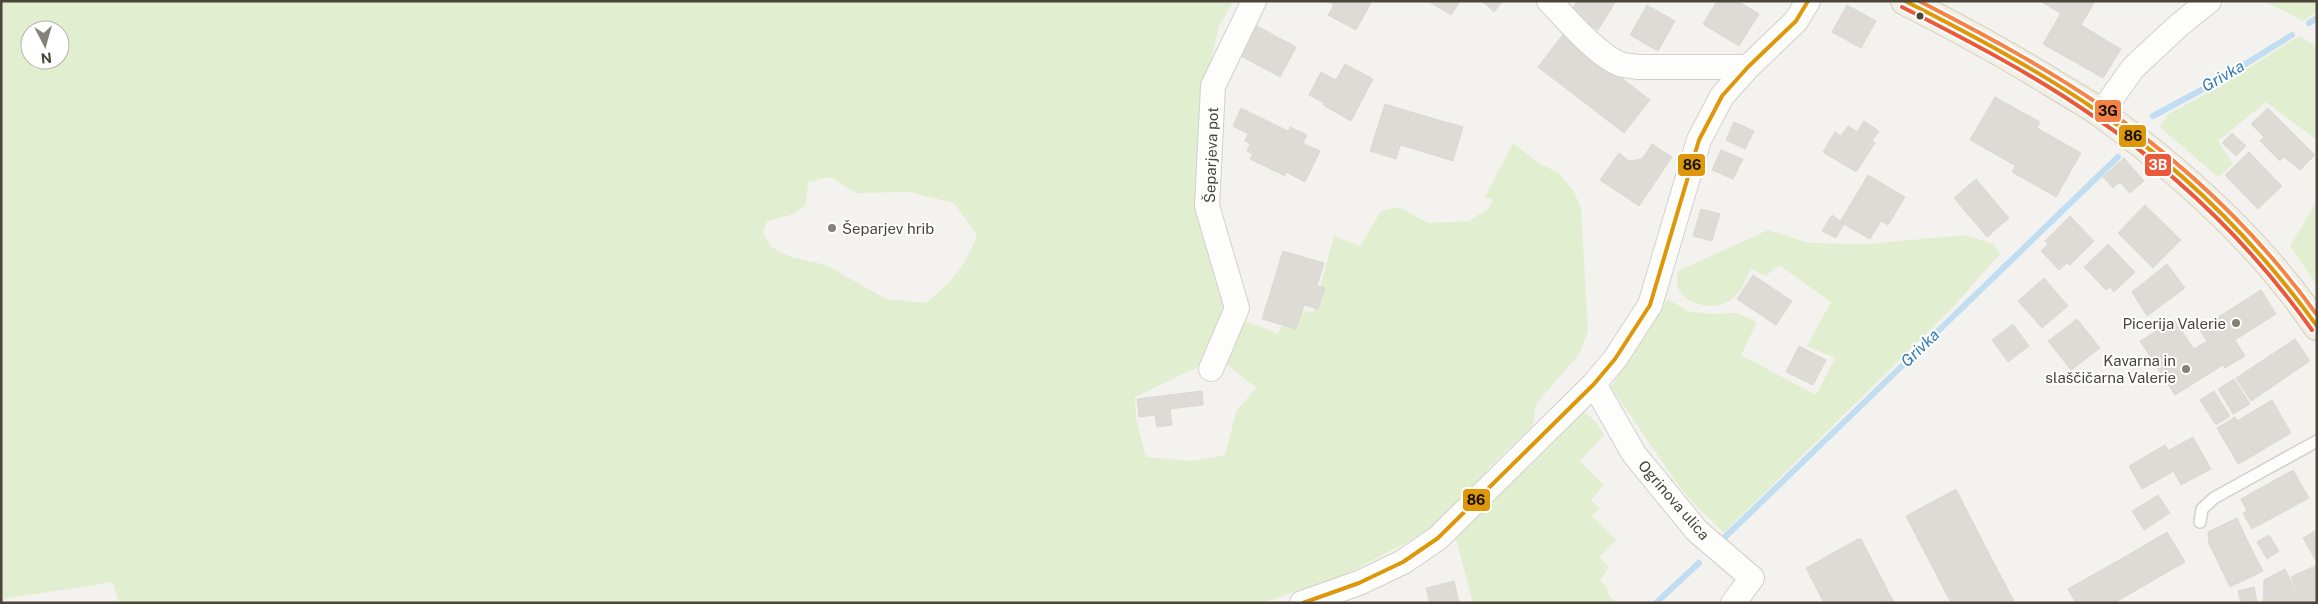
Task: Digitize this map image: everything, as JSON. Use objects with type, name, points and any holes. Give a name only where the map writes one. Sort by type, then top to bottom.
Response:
[{"type":"main road","points":[[1905,1],[2004,53],[2101,113],[2194,188],[2244,238],[2317,326]]},
{"type":"street","name":"Šeparjeva pot","points":[[1211,369],[1237,308],[1207,206],[1214,86],[1254,1]]},
{"type":"street","points":[[1549,1],[1584,37],[1607,56],[1622,65],[1638,67],[1748,67]]},
{"type":"street","points":[[1302,603],[1358,583],[1403,562],[1438,538],[1594,384],[1615,359],[1650,305],[1699,140],[1722,96],[1748,67],[1796,21],[1808,1]]},
{"type":"street","points":[[2101,113],[2133,68],[2178,26],[2209,1]]},
{"type":"street","name":"Ogrinova ulica","points":[[1594,384],[1634,454],[1697,531],[1752,578],[1733,603]]},
{"type":"lane","points":[[2200,522],[2202,509],[2214,498],[2317,441]]},
{"type":"green space","points":[[1,1],[1234,1],[1219,26],[1210,66],[1203,126],[1226,283],[1225,316],[1210,361],[1135,397],[1136,419],[1146,457],[1193,461],[1225,455],[1236,412],[1256,388],[1225,363],[1241,319],[1278,334],[1290,307],[1313,313],[1334,236],[1360,246],[1381,211],[1399,207],[1428,223],[1469,221],[1489,208],[1493,200],[1485,197],[1513,143],[1539,163],[1560,174],[1574,192],[1581,208],[1588,331],[1580,353],[1536,404],[1533,425],[1490,466],[1476,487],[1442,521],[1411,540],[1336,579],[1261,603],[119,603],[113,582],[9,598],[1,601]],"holes":[[[830,177],[856,193],[909,192],[954,203],[977,235],[957,273],[944,288],[926,303],[886,299],[826,265],[791,257],[771,247],[763,233],[767,221],[794,214],[806,204],[808,182]]]},
{"type":"green space","points":[[2265,1],[2317,1],[2317,12],[2303,21]]},
{"type":"green space","points":[[2299,36],[2317,47],[2317,140],[2266,102],[2218,141],[2233,164],[2218,177],[2160,127],[2168,114],[2221,86]]},
{"type":"green space","points":[[2317,201],[2317,284],[2316,284],[2290,246]]},
{"type":"green space","points":[[1768,230],[1809,243],[1869,244],[1964,235],[1994,244],[2000,254],[1950,310],[1724,533],[1694,504],[1678,485],[1611,387],[1668,299],[1687,311],[1710,314],[1737,313],[1757,322],[1741,355],[1816,395],[1835,358],[1807,346],[1831,302],[1779,265],[1766,276],[1751,269],[1741,289],[1735,296],[1726,303],[1719,305],[1697,304],[1684,296],[1678,288],[1678,271]]},
{"type":"green space","points":[[1585,412],[1596,422],[1604,435],[1580,461],[1604,485],[1591,500],[1600,509],[1592,516],[1616,540],[1599,557],[1609,567],[1600,580],[1609,590],[1608,594],[1616,603],[1473,603],[1456,539],[1569,420]]},
{"type":"building","points":[[1326,1],[1366,1],[1371,3],[1356,30],[1328,15],[1334,5]]},
{"type":"building","points":[[1428,1],[1460,1],[1451,15]]},
{"type":"building","points":[[1482,1],[1503,1],[1494,12]]},
{"type":"building","points":[[1577,1],[1616,1],[1598,30],[1570,13]]},
{"type":"building","points":[[1717,1],[1738,1],[1759,14],[1739,46],[1703,24]]},
{"type":"building","points":[[2040,1],[2095,1],[2081,25]]},
{"type":"building","points":[[1647,5],[1675,21],[1658,51],[1630,35]]},
{"type":"building","points":[[1847,5],[1876,21],[1861,48],[1832,32]]},
{"type":"building","points":[[2061,13],[2121,49],[2103,78],[2043,44]]},
{"type":"building","points":[[1257,26],[1296,47],[1280,77],[1241,56]]},
{"type":"building","points":[[1564,33],[1650,100],[1624,133],[1538,67]]},
{"type":"building","points":[[1345,64],[1373,79],[1351,121],[1309,95],[1321,72],[1336,80]]},
{"type":"building","points":[[1995,97],[2040,122],[2016,166],[1970,140]]},
{"type":"building","points":[[1385,104],[1411,112],[1396,159],[1370,151]]},
{"type":"building","points":[[1241,108],[1288,131],[1290,127],[1307,135],[1303,143],[1320,151],[1305,182],[1286,172],[1285,176],[1250,159],[1253,154],[1247,151],[1250,144],[1245,141],[1248,134],[1233,126]]},
{"type":"building","points":[[2268,108],[2315,155],[2300,170],[2284,157],[2280,161],[2260,141],[2264,137],[2251,124]]},
{"type":"building","points":[[1411,112],[1463,127],[1453,161],[1401,145]]},
{"type":"building","points":[[1864,121],[1879,131],[1872,141],[1857,132]]},
{"type":"building","points":[[1734,122],[1754,131],[1745,149],[1726,140]]},
{"type":"building","points":[[1848,126],[1875,143],[1856,172],[1823,152],[1835,132],[1841,136]]},
{"type":"building","points":[[2037,128],[2081,153],[2056,197],[2012,172]]},
{"type":"building","points":[[2232,133],[2246,146],[2236,156],[2222,143]]},
{"type":"building","points":[[1652,144],[1672,157],[1639,206],[1600,180],[1619,153],[1629,161],[1642,159]]},
{"type":"building","points":[[1721,150],[1743,159],[1733,179],[1712,170]]},
{"type":"building","points":[[2249,152],[2282,186],[2258,209],[2225,175]]},
{"type":"building","points":[[2124,158],[2144,181],[2130,193],[2120,182],[2113,188],[2103,177]]},
{"type":"building","points":[[1868,175],[1905,197],[1888,225],[1881,221],[1870,239],[1840,222]]},
{"type":"building","points":[[1976,179],[2009,218],[1987,237],[1954,198]]},
{"type":"building","points":[[2145,205],[2181,240],[2153,268],[2118,233]]},
{"type":"building","points":[[1701,209],[1720,214],[1712,241],[1693,236]]},
{"type":"building","points":[[1832,215],[1844,224],[1836,238],[1822,231]]},
{"type":"building","points":[[2070,216],[2094,241],[2070,265],[2067,263],[2059,270],[2041,251],[2048,244],[2045,241]]},
{"type":"building","points":[[2108,244],[2135,272],[2114,292],[2110,287],[2106,290],[2084,267]]},
{"type":"building","points":[[1283,251],[1324,263],[1317,286],[1325,288],[1318,309],[1304,305],[1296,329],[1262,319]]},
{"type":"building","points":[[2167,264],[2185,288],[2147,316],[2132,292]]},
{"type":"building","points":[[1753,275],[1792,301],[1776,325],[1737,299]]},
{"type":"building","points":[[2044,278],[2068,306],[2042,328],[2018,301]]},
{"type":"building","points":[[2261,290],[2276,314],[2235,340],[2245,356],[2225,368],[2223,365],[2175,395],[2140,341],[2174,320],[2194,349],[2207,341],[2199,329]]},
{"type":"building","points":[[2077,319],[2100,348],[2071,370],[2048,341]]},
{"type":"building","points":[[2013,324],[2029,346],[2008,362],[1992,340]]},
{"type":"building","points":[[2295,339],[2310,361],[2251,401],[2236,378]]},
{"type":"building","points":[[1799,346],[1826,360],[1813,385],[1786,372]]},
{"type":"building","points":[[2234,379],[2250,404],[2233,414],[2218,389]]},
{"type":"building","points":[[1202,391],[1203,405],[1170,409],[1172,425],[1157,427],[1155,415],[1139,417],[1137,399]]},
{"type":"building","points":[[2214,391],[2230,416],[2216,425],[2200,400]]},
{"type":"building","points":[[2272,400],[2291,433],[2256,454],[2237,421]]},
{"type":"building","points":[[2235,417],[2256,454],[2238,464],[2217,428]]},
{"type":"building","points":[[2193,437],[2211,469],[2181,485],[2164,453]]},
{"type":"building","points":[[2165,445],[2168,450],[2164,453],[2174,471],[2142,489],[2129,466]]},
{"type":"building","points":[[2293,470],[2309,498],[2252,529],[2243,513],[2247,511],[2241,499]]},
{"type":"building","points":[[1956,489],[1985,546],[1935,572],[1906,516]]},
{"type":"building","points":[[2158,495],[2170,513],[2144,530],[2132,511]]},
{"type":"building","points":[[2237,518],[2246,538],[2214,554],[2209,544],[2208,532]]},
{"type":"building","points":[[2317,530],[2317,561],[2316,561],[2303,538]]},
{"type":"building","points":[[2167,532],[2185,562],[2152,581],[2135,551]]},
{"type":"building","points":[[2269,535],[2279,551],[2267,559],[2257,542]]},
{"type":"building","points":[[2246,538],[2263,571],[2230,587],[2214,554]]},
{"type":"building","points":[[1861,539],[1890,595],[1875,603],[1824,603],[1806,568]]},
{"type":"building","points":[[1985,546],[2014,601],[1951,603],[1935,572]]},
{"type":"building","points":[[2135,551],[2152,581],[2114,603],[2076,603],[2068,589]]},
{"type":"building","points":[[2317,565],[2317,603],[2303,603],[2291,577]]},
{"type":"building","points":[[2285,569],[2302,603],[2263,603],[2264,580]]},
{"type":"building","points":[[1454,581],[1459,603],[1430,603],[1426,588]]},
{"type":"building","points":[[2254,587],[2257,602],[2241,603],[2238,591]]},
{"type":"building","points":[[1890,595],[1895,603],[1875,603]]},
{"type":"waterway","name":"Grivka","points":[[2309,23],[2317,18]]},
{"type":"waterway","name":"Grivka","points":[[2153,116],[2218,81],[2292,35]]},
{"type":"waterway","name":"Grivka","points":[[1722,540],[2118,157]]},
{"type":"waterway","name":"Grivka","points":[[1656,603],[1699,563]]},
{"type":"transit line","name":"86","points":[[1303,603],[1359,583],[1403,562],[1438,538],[1594,384],[1615,359],[1650,305],[1699,140],[1722,96],[1748,67],[1796,21],[1808,1]]},
{"type":"transit line","name":"86","points":[[1905,1],[1978,39],[2050,80],[2128,132],[2216,208],[2269,265],[2317,326]]},
{"type":"transit line","name":"3G","points":[[1919,1],[2034,63],[2100,105],[2161,150],[2218,201],[2244,228],[2270,256],[2317,315]]},
{"type":"transit line","name":"3B","points":[[1902,7],[1975,45],[2047,86],[2093,116],[2155,162],[2212,213],[2239,241],[2289,299],[2312,330]]},
{"type":"place","name":"Šeparjev hrib","points":[[832,228]]},
{"type":"place","name":"Picerija Valerie","points":[[2236,323]]},
{"type":"place","name":"Kavarna in slaščičarna Valerie","points":[[2186,369]]}]
